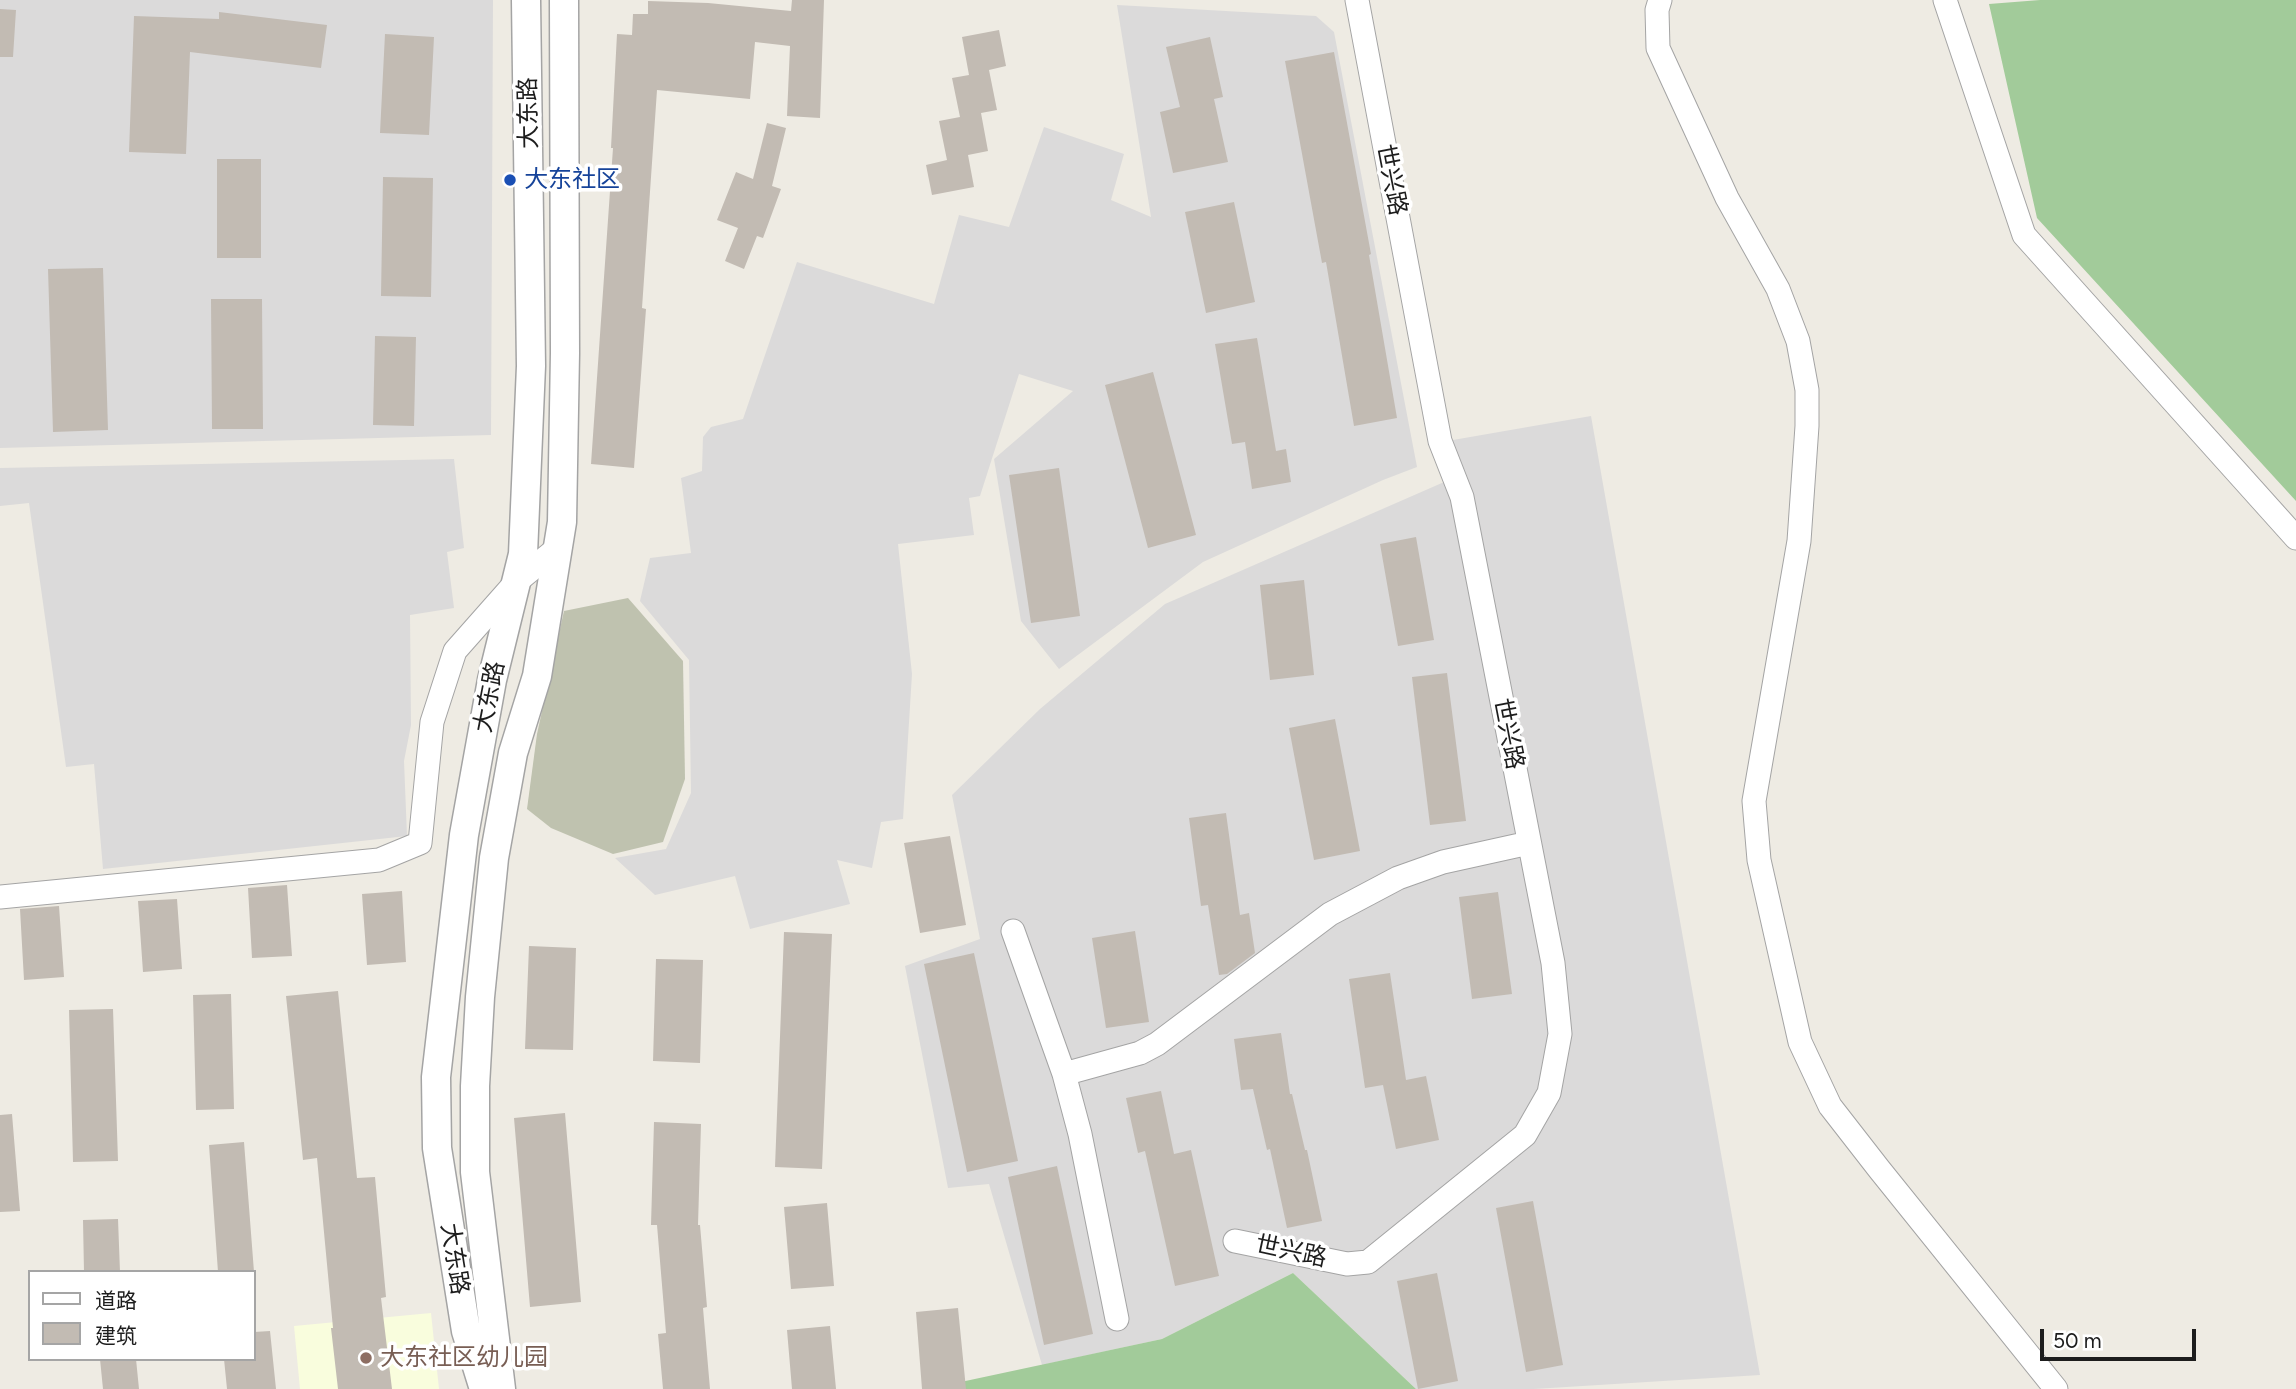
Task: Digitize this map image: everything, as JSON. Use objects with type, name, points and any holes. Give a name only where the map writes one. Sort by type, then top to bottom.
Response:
[{"type":"street","name":"大东路","points":[[485,1389],[464,1318],[438,1148],[436,1077],[464,835],[492,680],[523,554],[531,366],[526,0]]},
{"type":"street","name":"大东路","points":[[501,1389],[475,1172],[475,1086],[480,997],[494,858],[513,753],[537,676],[560,546],[565,353],[564,0]]},
{"type":"street","name":"世兴路","points":[[1235,1241],[1347,1264],[1368,1262],[1525,1135],[1549,1093],[1560,1034],[1553,963],[1462,497],[1440,441],[1357,0]]},
{"type":"street","points":[[1660,0],[1657,10],[1658,48],[1727,198],[1778,289],[1798,341],[1807,390],[1807,426],[1798,541],[1754,801],[1759,860],[1800,1042],[1830,1106],[2056,1389]]},
{"type":"street","points":[[1945,0],[2024,235],[2296,538]]},
{"type":"street","points":[[0,897],[379,860],[420,843],[432,722],[455,651],[516,582],[560,546]]},
{"type":"street","points":[[1064,1074],[1140,1053],[1157,1044],[1330,914],[1398,878],[1443,862],[1529,843]]},
{"type":"street","points":[[1013,931],[1064,1074],[1080,1133],[1117,1319]]},
{"type":"shaded area","points":[[0,0],[493,0],[491,435],[0,448]]},
{"type":"shaded area","points":[[1117,5],[1316,16],[1334,32],[1417,467],[1203,562],[1059,669],[1021,621],[994,459],[1073,391],[1019,374],[980,496],[969,498],[974,535],[898,544],[912,674],[903,819],[881,822],[872,868],[837,860],[850,904],[750,929],[735,876],[655,895],[615,858],[666,849],[691,793],[689,660],[640,601],[650,558],[691,553],[681,478],[702,471],[703,437],[711,427],[743,419],[797,262],[934,304],[959,215],[1009,227],[1044,127],[1124,154],[1111,200],[1151,217]]},
{"type":"shaded area","points":[[1591,416],[1760,1375],[1534,1389],[1416,1389],[1293,1273],[1162,1339],[1042,1365],[989,1184],[948,1188],[905,966],[980,939],[952,795],[1040,709],[1165,604],[1451,479],[1453,440]]},
{"type":"shaded area","points":[[454,459],[464,548],[447,552],[454,608],[410,615],[411,725],[404,761],[407,836],[103,869],[94,764],[66,767],[29,503],[0,506],[0,468]]},
{"type":"shaded area","points":[[628,598],[683,661],[685,779],[663,842],[613,854],[551,828],[527,809],[537,734],[564,611]]},
{"type":"shaded area","name":"大东社区幼儿园","points":[[431,1313],[439,1389],[300,1389],[294,1326]]},
{"type":"green space","points":[[2040,0],[2296,0],[2296,501],[2037,218],[1989,4]]},
{"type":"green space","points":[[1293,1273],[1416,1389],[928,1389],[1162,1339]]},
{"type":"building","points":[[792,0],[824,0],[820,118],[787,116],[790,46],[755,42],[750,99],[657,90],[642,308],[646,309],[634,468],[591,464],[613,148],[617,34],[632,35],[633,14],[648,14],[648,1],[708,3],[791,11]]},
{"type":"building","points":[[0,9],[16,10],[13,57],[0,57]]},
{"type":"building","points":[[219,12],[327,25],[321,68],[190,52],[186,154],[129,152],[134,16],[219,19]]},
{"type":"building","points":[[999,30],[1006,66],[989,70],[997,110],[981,113],[988,151],[968,155],[974,187],[932,195],[926,165],[947,160],[939,121],[960,117],[952,78],[969,75],[962,37]]},
{"type":"building","points":[[385,34],[434,37],[429,135],[380,133]]},
{"type":"building","points":[[1210,37],[1223,97],[1214,99],[1228,162],[1173,173],[1160,112],[1180,107],[1166,47]]},
{"type":"building","points":[[1334,52],[1371,254],[1369,255],[1397,418],[1354,426],[1326,262],[1322,263],[1285,61]]},
{"type":"building","points":[[767,123],[786,128],[772,186],[781,189],[763,238],[757,236],[744,269],[725,261],[738,228],[717,220],[736,172],[753,179]]},
{"type":"building","points":[[217,159],[261,159],[261,258],[217,258]]},
{"type":"building","points":[[383,177],[433,178],[431,297],[381,296]]},
{"type":"building","points":[[1234,202],[1255,302],[1206,313],[1185,212]]},
{"type":"building","points":[[103,268],[108,430],[53,432],[48,269]]},
{"type":"building","points":[[211,299],[262,299],[263,429],[212,429]]},
{"type":"building","points":[[375,336],[416,337],[414,426],[373,425]]},
{"type":"building","points":[[1257,338],[1276,451],[1286,449],[1291,482],[1252,489],[1245,442],[1232,444],[1215,344]]},
{"type":"building","points":[[1153,372],[1196,535],[1148,548],[1105,385]]},
{"type":"building","points":[[1059,468],[1080,616],[1031,623],[1009,475]]},
{"type":"building","points":[[1416,537],[1434,640],[1398,646],[1380,544]]},
{"type":"building","points":[[1304,580],[1314,675],[1270,680],[1260,585]]},
{"type":"building","points":[[1447,673],[1466,821],[1430,825],[1412,677]]},
{"type":"building","points":[[1335,719],[1360,851],[1314,860],[1289,728]]},
{"type":"building","points":[[1226,813],[1240,915],[1249,913],[1255,953],[1227,974],[1219,975],[1208,905],[1201,906],[1189,818]]},
{"type":"building","points":[[950,836],[966,925],[920,933],[904,843]]},
{"type":"building","points":[[287,885],[292,956],[252,958],[248,888]]},
{"type":"building","points":[[402,891],[406,962],[367,965],[362,894]]},
{"type":"building","points":[[1498,892],[1512,994],[1472,999],[1459,897]]},
{"type":"building","points":[[177,899],[182,969],[143,972],[138,901]]},
{"type":"building","points":[[59,906],[64,977],[24,980],[20,909]]},
{"type":"building","points":[[1135,931],[1149,1022],[1106,1028],[1092,938]]},
{"type":"building","points":[[784,932],[832,934],[822,1169],[775,1167]]},
{"type":"building","points":[[529,946],[576,948],[573,1050],[525,1049]]},
{"type":"building","points":[[974,953],[1018,1161],[967,1172],[924,964]]},
{"type":"building","points":[[656,959],[703,960],[700,1063],[653,1061]]},
{"type":"building","points":[[1390,973],[1406,1080],[1426,1076],[1439,1140],[1396,1149],[1383,1085],[1365,1088],[1349,979]]},
{"type":"building","points":[[338,991],[357,1178],[375,1177],[386,1297],[381,1298],[392,1389],[338,1389],[317,1158],[303,1160],[286,996]]},
{"type":"building","points":[[231,994],[234,1109],[196,1110],[193,995]]},
{"type":"building","points":[[113,1009],[118,1161],[73,1162],[69,1010]]},
{"type":"building","points":[[1281,1033],[1290,1094],[1307,1150],[1322,1221],[1287,1228],[1270,1149],[1267,1150],[1253,1089],[1241,1090],[1234,1039]]},
{"type":"building","points":[[1161,1091],[1174,1154],[1191,1150],[1219,1276],[1175,1286],[1145,1151],[1138,1153],[1126,1098]]},
{"type":"building","points":[[565,1113],[581,1302],[530,1307],[514,1118]]},
{"type":"building","points":[[12,1114],[20,1211],[0,1212],[0,1115]]},
{"type":"building","points":[[654,1122],[701,1124],[698,1225],[707,1307],[703,1308],[710,1389],[663,1389],[658,1334],[666,1333],[657,1225],[651,1225]]},
{"type":"building","points":[[244,1142],[254,1270],[218,1270],[209,1145]]},
{"type":"building","points":[[1057,1166],[1093,1334],[1044,1345],[1008,1177]]},
{"type":"building","points":[[1533,1201],[1563,1365],[1526,1372],[1496,1208]]},
{"type":"building","points":[[827,1203],[834,1286],[791,1289],[784,1207]]},
{"type":"building","points":[[118,1219],[120,1270],[84,1270],[83,1220]]},
{"type":"building","points":[[1437,1273],[1458,1381],[1418,1389],[1397,1281]]},
{"type":"building","points":[[958,1308],[966,1389],[922,1389],[916,1312]]},
{"type":"building","points":[[830,1326],[836,1389],[792,1389],[787,1330]]},
{"type":"building","points":[[270,1331],[276,1389],[227,1389],[224,1361],[256,1361],[256,1332]]},
{"type":"building","points":[[100,1361],[136,1361],[139,1389],[103,1389]]},
{"type":"place","name":"大东社区","points":[[510,180]]},
{"type":"place","name":"大东社区幼儿园","points":[[366,1358]]}]
